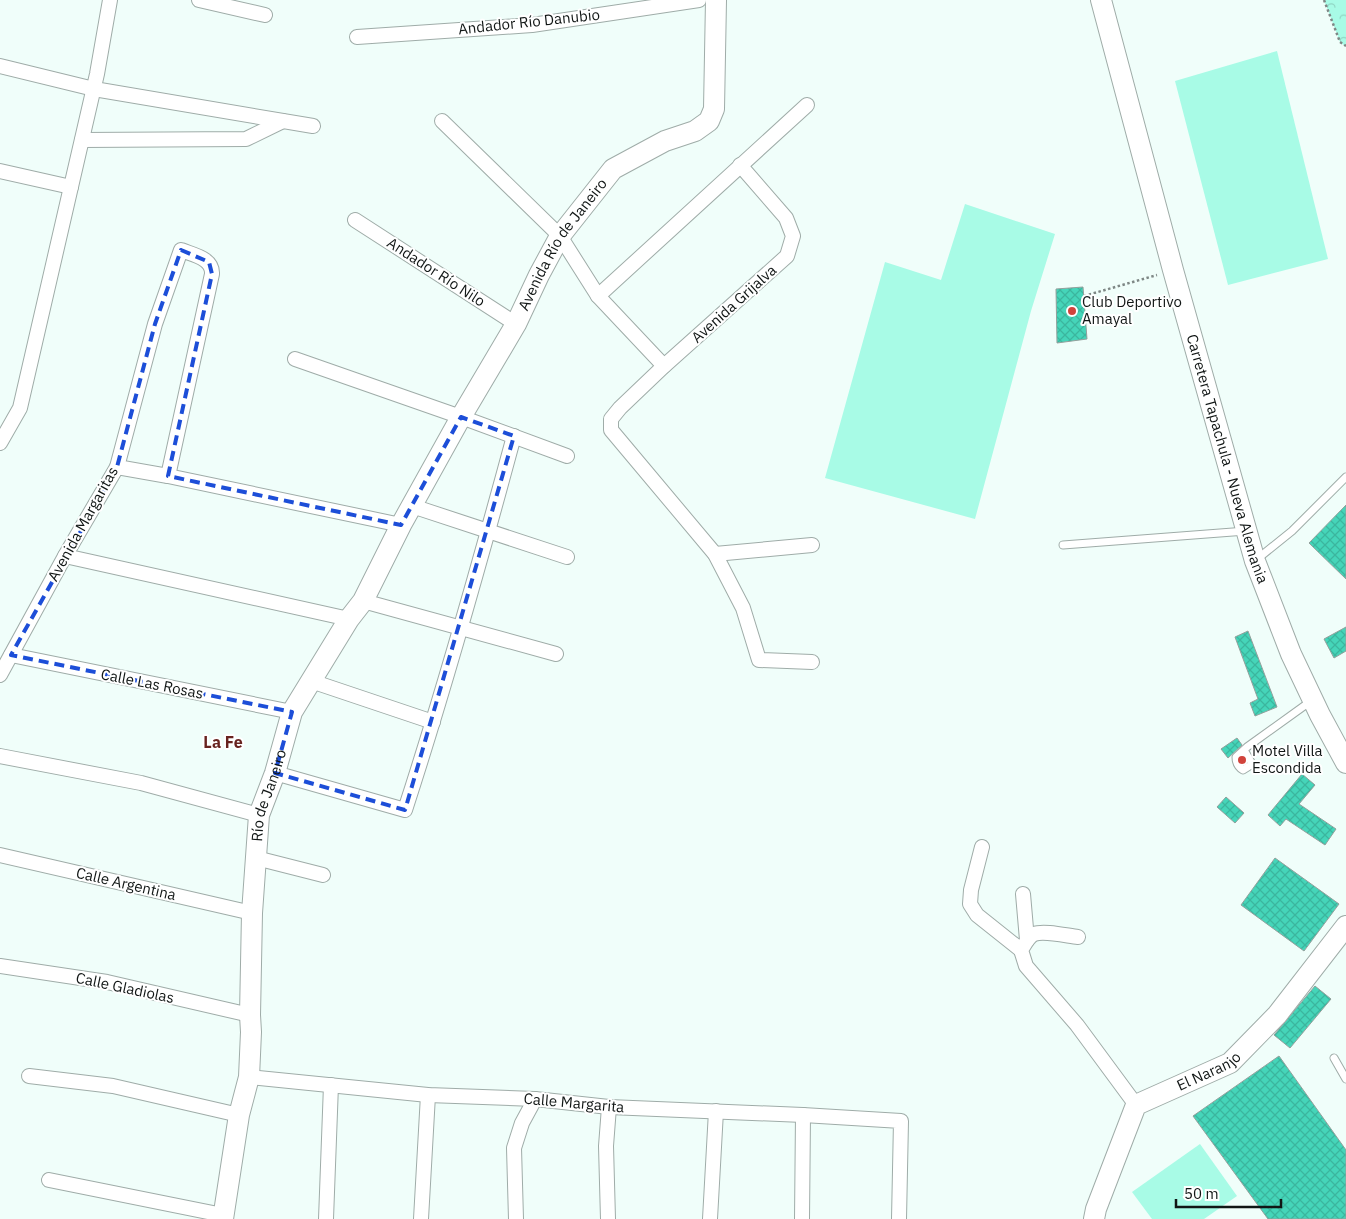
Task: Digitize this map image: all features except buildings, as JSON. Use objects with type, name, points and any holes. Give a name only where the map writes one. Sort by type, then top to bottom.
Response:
[{"type":"street","points":[[0,442],[20,408],[94,89],[110,0]]},
{"type":"street","points":[[200,0],[265,14]]},
{"type":"street","name":"Andador Río Danubio","points":[[357,38],[532,25],[699,0]]},
{"type":"street","name":"Avenida Río de Janeiro","points":[[461,417],[516,324],[560,236],[613,169],[665,141],[695,131],[708,121],[714,109],[716,0]]},
{"type":"street","name":"Carretera Tapachula - Nueva Alemania","points":[[1101,0],[1173,270],[1255,561],[1291,654],[1313,700],[1343,750]]},
{"type":"street","points":[[0,66],[94,89],[313,126]]},
{"type":"street","points":[[598,296],[807,105]]},
{"type":"street","points":[[82,140],[246,139],[283,121]]},
{"type":"street","points":[[442,121],[560,236],[598,296],[664,366]]},
{"type":"street","name":"Avenida Grijalva","points":[[715,554],[611,430],[612,419],[620,408],[787,256],[793,236],[786,218],[740,165]]},
{"type":"street","points":[[0,171],[71,186]]},
{"type":"street","name":"Andador Río Nilo","points":[[355,220],[516,324]]},
{"type":"street","name":"Avenida Margaritas","points":[[0,675],[65,556],[117,468],[155,324],[181,250],[209,262],[212,267],[212,274],[168,476]]},
{"type":"street","points":[[295,359],[567,456]]},
{"type":"street","name":"Río de Janeiro","points":[[223,1217],[239,1116],[248,1076],[251,1032],[252,913],[259,815],[275,773],[292,712],[349,619],[364,601],[401,526],[461,417]]},
{"type":"street","points":[[275,773],[404,810],[433,722],[489,531],[514,436]]},
{"type":"street","points":[[117,468],[168,476],[401,526]]},
{"type":"street","points":[[412,506],[567,557]]},
{"type":"street","points":[[812,545],[715,554],[744,608],[759,660],[812,662]]},
{"type":"street","points":[[65,556],[349,619]]},
{"type":"street","points":[[364,601],[556,654]]},
{"type":"street","name":"Calle Las Rosas","points":[[11,656],[292,712]]},
{"type":"street","points":[[311,681],[433,722]]},
{"type":"street","points":[[0,756],[141,783],[259,815]]},
{"type":"street","points":[[982,847],[971,890],[970,904],[977,915],[1024,945]]},
{"type":"street","name":"Calle Argentina","points":[[0,855],[252,913]]},
{"type":"street","points":[[256,858],[323,875]]},
{"type":"street","points":[[1023,894],[1026,966],[1077,1025],[1136,1105],[1096,1209],[1094,1219]]},
{"type":"street","name":"El Naranjo","points":[[1136,1105],[1230,1063],[1277,1015],[1346,926]]},
{"type":"street","points":[[1024,945],[1035,934],[1043,933],[1078,937]]},
{"type":"street","name":"Calle Gladiolas","points":[[0,966],[107,982],[250,1015]]},
{"type":"street","points":[[29,1076],[113,1086],[239,1116]]},
{"type":"street","name":"Calle Margarita","points":[[248,1076],[428,1095],[535,1100],[609,1107],[901,1121],[899,1219]]},
{"type":"street","points":[[326,1219],[331,1085]]},
{"type":"street","points":[[421,1219],[428,1095]]},
{"type":"street","points":[[516,1219],[514,1148],[522,1123],[535,1100]]},
{"type":"street","points":[[608,1219],[606,1146],[609,1107]]},
{"type":"street","points":[[710,1219],[716,1111]]},
{"type":"street","points":[[802,1219],[804,1115]]},
{"type":"street","points":[[49,1180],[223,1217]]},
{"type":"lane","points":[[1255,561],[1292,531],[1346,477]]},
{"type":"lane","points":[[1063,545],[1246,531]]},
{"type":"lane","points":[[1244,750],[1313,700]]},
{"type":"lane","points":[[1334,1058],[1346,1079]]},
{"type":"path","points":[[1324,0],[1340,42],[1346,46]]},
{"type":"path","points":[[1084,296],[1173,270]]},
{"type":"highlighted area","points":[[181,250],[209,262],[212,274],[168,476],[401,525],[461,417],[514,436],[405,810],[275,773],[292,712],[11,655],[117,467],[155,324]]},
{"type":"green space","points":[[1324,0],[1346,0],[1346,47],[1340,42]]},
{"type":"green space","points":[[1277,51],[1328,259],[1228,285],[1175,81]]},
{"type":"green space","points":[[965,204],[1055,234],[1031,311],[975,519],[825,478],[885,262],[941,280]]},
{"type":"green space","points":[[1200,1144],[1237,1196],[1204,1219],[1152,1219],[1132,1192]]},
{"type":"place","name":"Club Deportivo Amayal","points":[[1072,311]]},
{"type":"place","name":"Motel Villa Escondida","points":[[1242,760]]},
{"type":"district","name":"La Fe","points":[[223,742]]}]
